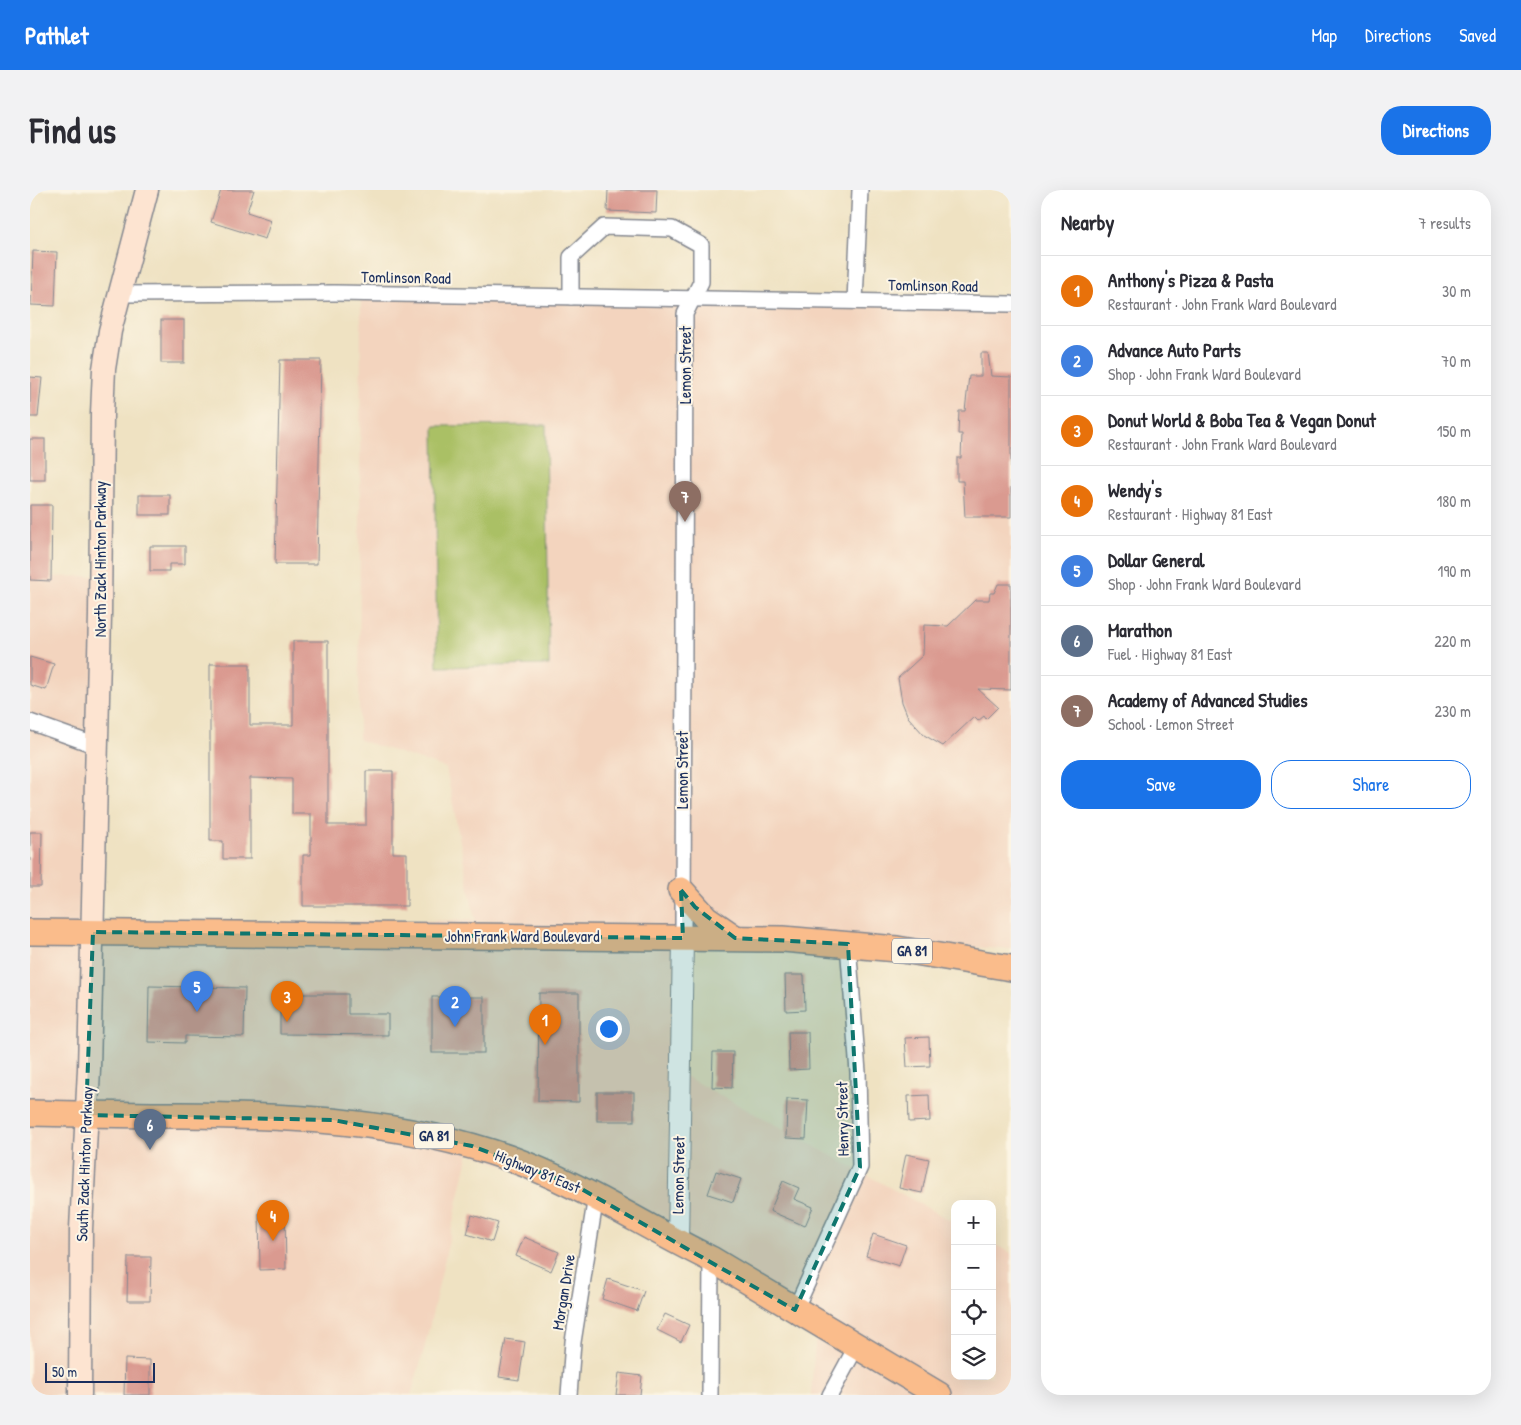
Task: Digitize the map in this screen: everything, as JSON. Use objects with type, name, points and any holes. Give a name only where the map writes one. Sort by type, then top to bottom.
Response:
[{"type":"main road","name":"North Zack Hinton Parkway","points":[[93,932],[104,369],[119,294],[147,190]]},
{"type":"main road","points":[[681,890],[706,918],[735,938]]},
{"type":"main road","name":"John Frank Ward Boulevard","points":[[30,932],[735,938],[848,944],[898,949],[1011,968]]},
{"type":"main road","name":"South Zack Hinton Parkway","points":[[80,1395],[81,1229],[93,932]]},
{"type":"main road","name":"Highway 81 East","points":[[30,1114],[268,1116],[364,1124],[472,1146],[544,1171],[596,1196],[711,1260],[939,1395]]},
{"type":"street","points":[[855,301],[860,190]]},
{"type":"street","name":"Lemon Street","points":[[571,297],[571,257],[604,227],[672,229],[701,245],[701,282],[685,314],[681,890],[683,938],[678,1243]]},
{"type":"street","name":"Tomlinson Road","points":[[119,294],[335,293],[1011,304]]},
{"type":"street","points":[[30,722],[97,746]]},
{"type":"street","name":"Henry Street","points":[[795,1310],[860,1167],[858,1072],[848,944]]},
{"type":"street","name":"Morgan Drive","points":[[569,1395],[573,1342],[596,1196]]},
{"type":"street","points":[[710,1395],[711,1260]]},
{"type":"street","points":[[830,1395],[856,1347]]},
{"type":"highlighted area","points":[[681,890],[695,907],[735,938],[848,944],[860,1167],[795,1310],[578,1187],[472,1146],[333,1120],[86,1115],[93,932],[683,938]]},
{"type":"shaded area","points":[[361,298],[1011,304],[1011,949],[784,939],[683,938],[683,1075],[951,1221],[951,1380],[996,1380],[996,1245],[1011,1253],[1011,1395],[811,1395],[817,1317],[667,1229],[469,1152],[424,1350],[411,1395],[30,1395],[30,577],[100,576],[90,926],[475,920],[446,768],[359,740]]},
{"type":"green space","points":[[546,425],[549,665],[437,667],[434,426]]},
{"type":"building","points":[[221,190],[254,190],[247,212],[271,220],[265,239],[211,222]]},
{"type":"building","points":[[608,190],[657,190],[656,213],[607,211]]},
{"type":"building","points":[[33,251],[57,252],[55,306],[31,305]]},
{"type":"building","points":[[161,320],[184,320],[184,363],[161,363]]},
{"type":"building","points":[[981,353],[988,353],[991,376],[1011,377],[1011,517],[965,517],[963,481],[957,481],[957,458],[961,458],[962,434],[958,434],[959,411],[965,411],[969,376],[981,376]]},
{"type":"building","points":[[280,360],[321,360],[317,564],[275,564]]},
{"type":"building","points":[[30,377],[42,378],[38,417],[30,417]]},
{"type":"building","points":[[30,439],[45,439],[45,480],[30,480]]},
{"type":"building","points":[[139,495],[170,495],[170,515],[139,515]]},
{"type":"building","points":[[30,505],[52,505],[51,581],[30,580]]},
{"type":"building","points":[[150,546],[185,546],[185,564],[169,564],[169,571],[150,571]]},
{"type":"building","points":[[998,584],[1011,584],[1011,690],[978,689],[998,707],[986,719],[984,716],[978,721],[974,717],[943,746],[924,735],[908,717],[902,702],[898,678],[923,655],[924,625],[948,626],[975,600],[989,600],[990,593],[994,593]]},
{"type":"building","points":[[293,641],[328,641],[328,825],[366,825],[366,771],[393,771],[393,853],[407,853],[407,906],[303,906],[303,855],[311,855],[311,814],[292,814],[292,779],[250,778],[250,859],[223,859],[223,841],[210,841],[210,664],[250,664],[250,725],[293,725]]},
{"type":"building","points":[[30,657],[54,664],[46,690],[30,685]]},
{"type":"building","points":[[30,832],[42,832],[41,887],[30,887]]},
{"type":"building","points":[[785,975],[804,975],[805,1010],[786,1011]]},
{"type":"building","points":[[149,986],[245,988],[244,1037],[185,1036],[185,1043],[148,1042]]},
{"type":"building","points":[[539,993],[579,993],[579,1102],[538,1101]]},
{"type":"building","points":[[280,994],[348,994],[348,1014],[388,1014],[388,1035],[280,1034]]},
{"type":"building","points":[[432,997],[484,997],[484,1053],[432,1053]]},
{"type":"building","points":[[788,1032],[808,1032],[809,1069],[789,1070]]},
{"type":"building","points":[[929,1037],[930,1066],[907,1067],[905,1038]]},
{"type":"building","points":[[713,1052],[733,1052],[732,1088],[712,1087]]},
{"type":"building","points":[[597,1092],[634,1092],[634,1121],[597,1121]]},
{"type":"building","points":[[929,1095],[930,1121],[909,1122],[908,1096]]},
{"type":"building","points":[[787,1099],[808,1100],[806,1139],[786,1138]]},
{"type":"building","points":[[906,1154],[929,1159],[922,1193],[899,1188]]},
{"type":"building","points":[[716,1171],[741,1179],[733,1202],[708,1194]]},
{"type":"building","points":[[783,1181],[799,1188],[794,1199],[813,1207],[805,1226],[770,1211]]},
{"type":"building","points":[[259,1213],[285,1213],[286,1269],[260,1270]]},
{"type":"building","points":[[472,1215],[498,1223],[492,1242],[467,1234]]},
{"type":"building","points":[[873,1234],[906,1245],[899,1266],[866,1256]]},
{"type":"building","points":[[524,1237],[559,1252],[551,1271],[516,1256]]},
{"type":"building","points":[[128,1257],[151,1257],[150,1301],[127,1301]]},
{"type":"building","points":[[608,1279],[644,1291],[637,1311],[602,1299]]},
{"type":"building","points":[[665,1314],[689,1325],[681,1342],[657,1330]]},
{"type":"building","points":[[506,1339],[525,1342],[519,1380],[499,1377]]},
{"type":"building","points":[[125,1359],[150,1360],[150,1395],[124,1395]]},
{"type":"building","points":[[619,1373],[642,1376],[640,1395],[616,1395]]},
{"type":"place","name":"Academy of Advanced Studies","points":[[685,522]]},
{"type":"place","name":"Dollar General","points":[[197,1012]]},
{"type":"place","name":"Donut World & Boba Tea & Vegan Donut","points":[[287,1022]]},
{"type":"place","name":"Advance Auto Parts","points":[[455,1027]]},
{"type":"place","name":"Anthony's Pizza & Pasta","points":[[545,1045]]},
{"type":"place","name":"Marathon","points":[[150,1150]]},
{"type":"place","name":"Wendy's","points":[[273,1241]]}]
